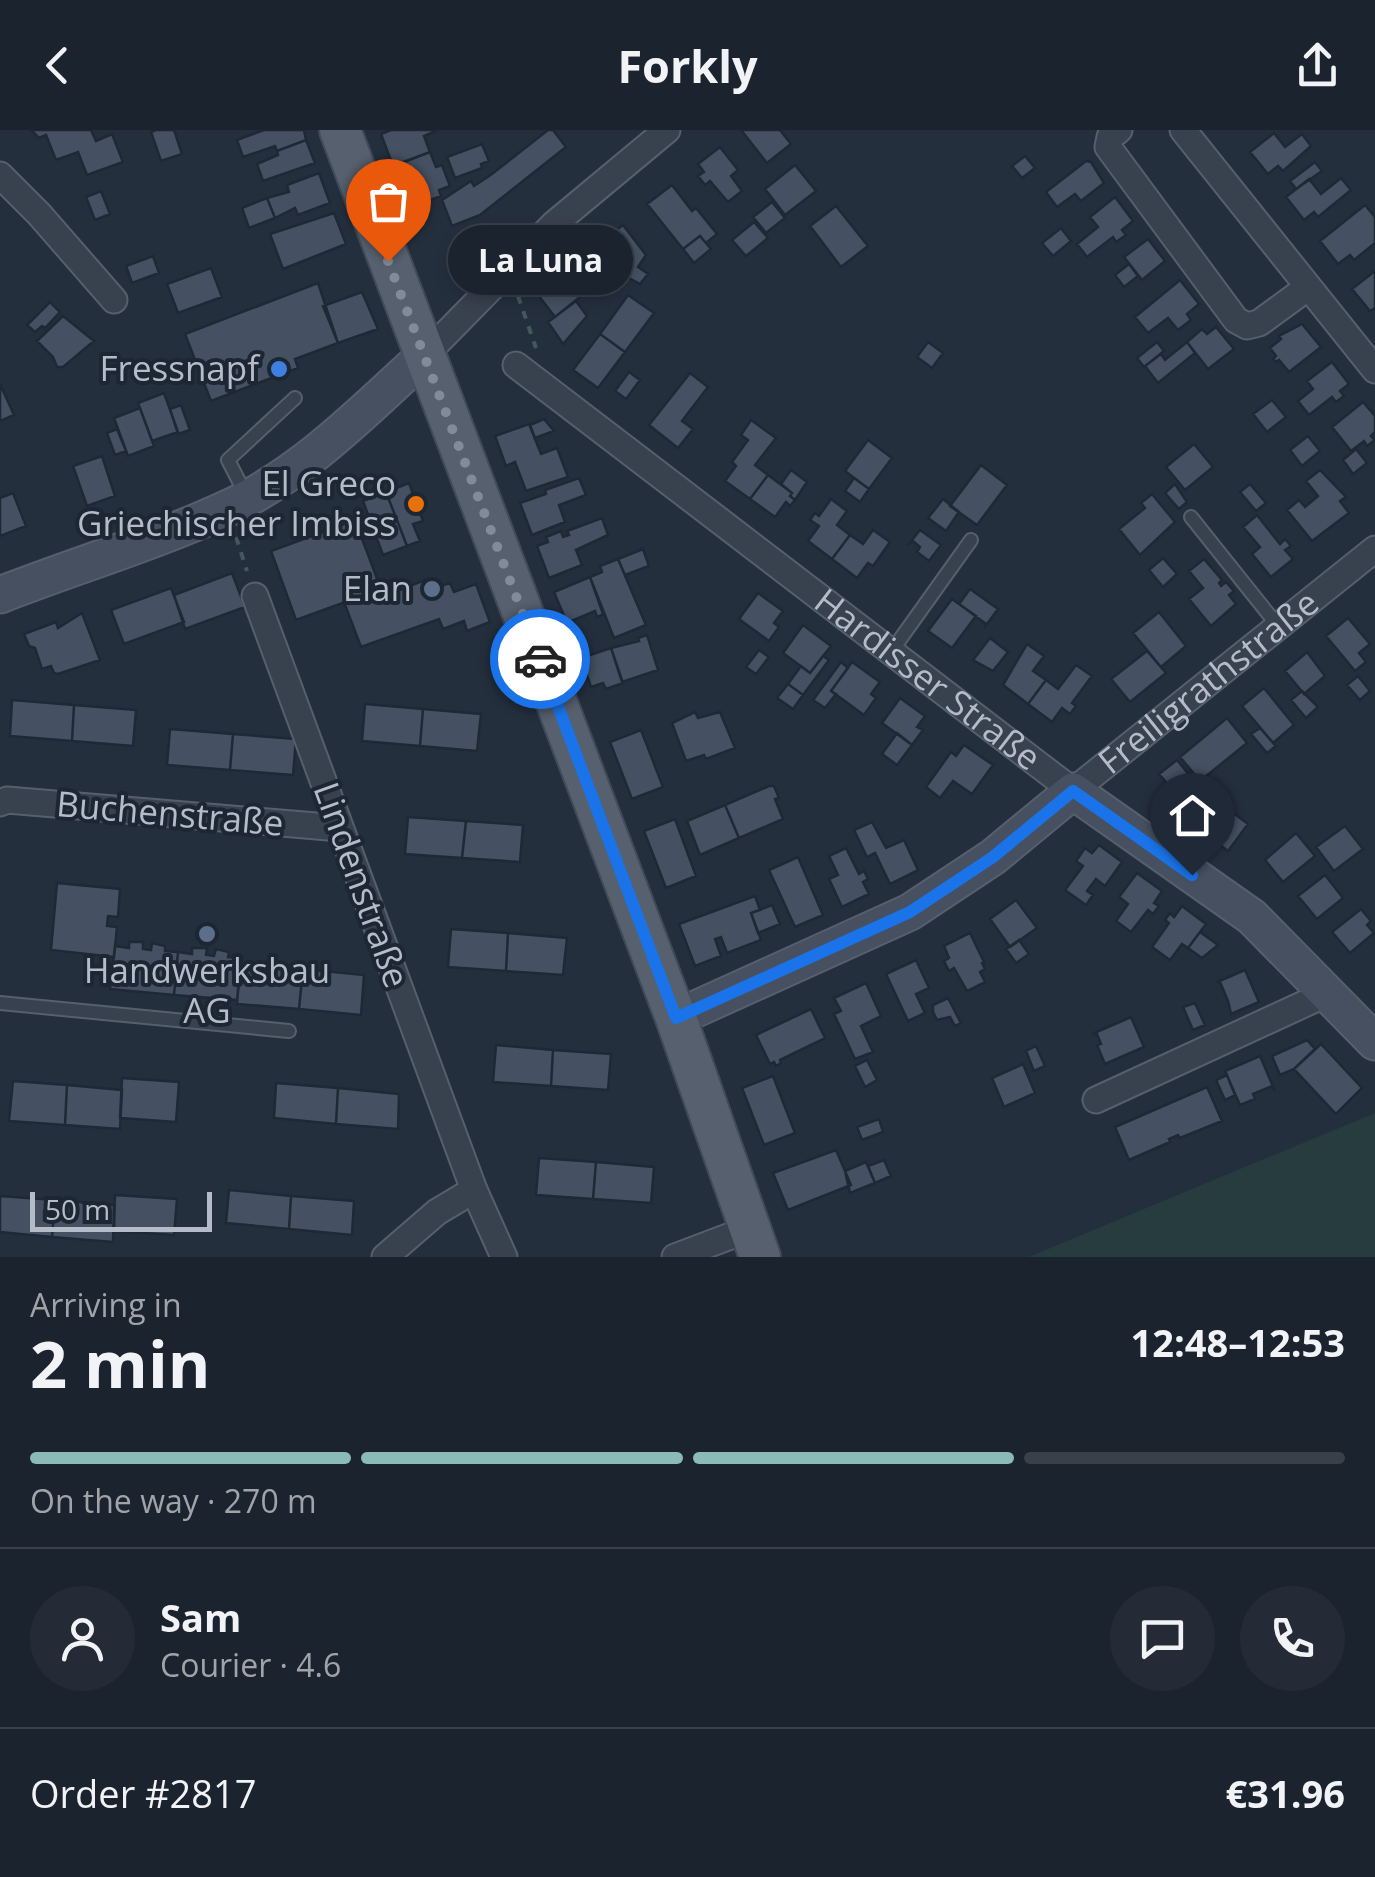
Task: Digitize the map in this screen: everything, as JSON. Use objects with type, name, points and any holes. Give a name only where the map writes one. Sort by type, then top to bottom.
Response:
[{"type":"main road","points":[[340,130],[676,1018],[755,1243]]},
{"type":"street","points":[[0,595],[236,503],[285,475],[336,437],[424,355],[554,224],[668,130]]},
{"type":"street","points":[[1119,130],[1110,137],[1108,146],[1236,320],[1247,326],[1260,323],[1307,288]]},
{"type":"street","points":[[1182,130],[1375,370]]},
{"type":"street","points":[[0,176],[114,300]]},
{"type":"street","name":"Hardisser Straße","points":[[516,365],[1073,791],[1252,917],[1375,1042]]},
{"type":"street","name":"Freiligrathstraße","points":[[676,1018],[910,912],[993,857],[1375,550]]},
{"type":"street","name":"Lindenstraße","points":[[255,596],[474,1190],[504,1257]]},
{"type":"street","name":"Buchenstraße","points":[[0,803],[7,800],[340,828]]},
{"type":"street","points":[[1096,1100],[1328,993]]},
{"type":"street","points":[[384,1257],[437,1212],[474,1190]]},
{"type":"street","points":[[675,1257],[755,1243]]},
{"type":"lane","points":[[236,503],[228,460],[295,398]]},
{"type":"lane","points":[[1191,516],[1278,626]]},
{"type":"lane","points":[[891,652],[970,540]]},
{"type":"lane","points":[[0,1003],[289,1031]]},
{"type":"path","points":[[509,272],[537,349],[516,365]]},
{"type":"path","points":[[236,503],[255,596]]},
{"type":"green space","points":[[1375,1113],[1375,1257],[1029,1257]]},
{"type":"building","points":[[31,130],[91,130],[96,141],[112,134],[123,162],[87,175],[78,152],[56,160],[46,135],[39,138]]},
{"type":"building","points":[[174,130],[182,154],[161,161],[151,132]]},
{"type":"building","points":[[264,130],[304,130],[306,140],[277,151],[275,146],[243,157],[237,140]]},
{"type":"building","points":[[391,130],[438,130],[424,136],[430,152],[393,166],[381,134]]},
{"type":"building","points":[[553,130],[566,147],[480,215],[452,226],[442,200],[471,181],[474,186]]},
{"type":"building","points":[[741,130],[780,130],[791,144],[767,163]]},
{"type":"building","points":[[1274,133],[1285,147],[1302,134],[1311,146],[1283,171],[1278,166],[1268,174],[1250,152]]},
{"type":"building","points":[[306,140],[315,163],[263,181],[257,164]]},
{"type":"building","points":[[482,144],[489,161],[481,164],[482,168],[455,178],[447,157]]},
{"type":"building","points":[[720,147],[738,170],[731,176],[742,191],[728,202],[710,181],[705,185],[698,176],[704,172],[698,164]]},
{"type":"building","points":[[430,152],[436,167],[442,165],[450,186],[439,190],[441,196],[402,211],[386,169]]},
{"type":"building","points":[[1025,156],[1035,168],[1022,178],[1012,166]]},
{"type":"building","points":[[1086,161],[1091,162],[1104,183],[1081,201],[1075,194],[1057,207],[1046,192]]},
{"type":"building","points":[[1315,162],[1322,171],[1296,189],[1290,181]]},
{"type":"building","points":[[795,165],[816,191],[785,215],[765,189]]},
{"type":"building","points":[[319,173],[330,203],[298,215],[295,208],[275,218],[267,198],[289,192],[287,185]]},
{"type":"building","points":[[1341,178],[1351,190],[1318,217],[1314,212],[1304,220],[1286,197],[1309,179],[1321,194]]},
{"type":"building","points":[[672,185],[717,234],[706,243],[700,236],[683,249],[647,204]]},
{"type":"building","points":[[101,191],[110,214],[95,220],[86,197]]},
{"type":"building","points":[[1115,197],[1133,221],[1122,230],[1126,235],[1116,242],[1113,237],[1087,257],[1077,244],[1098,227],[1090,217]]},
{"type":"building","points":[[267,198],[275,218],[249,228],[242,208]]},
{"type":"building","points":[[772,202],[785,218],[766,233],[753,217]]},
{"type":"building","points":[[1365,205],[1375,217],[1375,243],[1354,260],[1350,255],[1338,264],[1320,241]]},
{"type":"building","points":[[836,206],[868,246],[841,267],[810,226]]},
{"type":"building","points":[[334,213],[346,244],[283,269],[270,234]]},
{"type":"building","points":[[754,222],[768,238],[746,256],[732,240]]},
{"type":"building","points":[[623,225],[646,255],[638,267],[648,274],[640,284],[629,278],[602,241]]},
{"type":"building","points":[[1061,228],[1071,241],[1053,256],[1042,243]]},
{"type":"building","points":[[700,236],[711,249],[694,263],[683,249]]},
{"type":"building","points":[[1148,239],[1165,261],[1142,280],[1124,257]]},
{"type":"building","points":[[602,241],[620,265],[555,317],[535,291]]},
{"type":"building","points":[[153,256],[159,273],[132,283],[126,266]]},
{"type":"building","points":[[1129,264],[1138,276],[1124,287],[1115,275]]},
{"type":"building","points":[[211,268],[222,297],[178,313],[167,284]]},
{"type":"building","points":[[1375,271],[1375,308],[1370,311],[1352,289]]},
{"type":"building","points":[[1180,280],[1199,304],[1187,314],[1191,320],[1178,330],[1168,318],[1148,333],[1135,317]]},
{"type":"building","points":[[318,283],[338,343],[295,359],[298,368],[211,401],[185,334]]},
{"type":"building","points":[[362,292],[378,329],[338,343],[323,306]]},
{"type":"building","points":[[628,295],[654,313],[625,352],[600,334]]},
{"type":"building","points":[[576,301],[587,316],[563,344],[548,322]]},
{"type":"building","points":[[50,302],[60,312],[45,328],[35,332],[27,325]]},
{"type":"building","points":[[63,316],[94,341],[63,367],[57,367],[37,341]]},
{"type":"building","points":[[1302,324],[1321,347],[1289,372],[1279,360],[1273,359],[1276,356],[1270,348],[1281,339],[1279,336]]},
{"type":"building","points":[[1216,327],[1234,349],[1208,369],[1187,342],[1202,329],[1207,334]]},
{"type":"building","points":[[600,334],[625,352],[598,388],[573,370]]},
{"type":"building","points":[[928,342],[943,353],[932,368],[917,357]]},
{"type":"building","points":[[1157,342],[1164,351],[1144,367],[1137,358]]},
{"type":"building","points":[[1187,342],[1195,353],[1158,383],[1145,366],[1161,354],[1165,360]]},
{"type":"building","points":[[1332,362],[1349,384],[1340,391],[1344,396],[1336,402],[1332,397],[1309,415],[1298,401],[1313,389],[1307,381]]},
{"type":"building","points":[[629,372],[640,380],[626,399],[615,391]]},
{"type":"building","points":[[690,373],[708,387],[682,421],[693,429],[678,448],[649,425]]},
{"type":"building","points":[[0,384],[14,415],[0,421]]},
{"type":"building","points":[[164,393],[178,432],[152,441],[138,403]]},
{"type":"building","points":[[1272,400],[1286,417],[1267,432],[1253,414]]},
{"type":"building","points":[[1363,402],[1375,416],[1375,432],[1371,436],[1375,440],[1367,446],[1364,441],[1351,451],[1332,427]]},
{"type":"building","points":[[181,405],[190,430],[178,434],[170,409]]},
{"type":"building","points":[[140,408],[154,446],[128,456],[114,418]]},
{"type":"building","points":[[544,419],[554,431],[535,438],[530,425]]},
{"type":"building","points":[[751,420],[776,438],[755,465],[768,475],[750,499],[725,481],[736,466],[732,462],[748,440],[741,435]]},
{"type":"building","points":[[529,424],[541,454],[557,448],[568,477],[526,491],[515,462],[506,466],[495,436]]},
{"type":"building","points":[[117,429],[126,451],[115,455],[107,433]]},
{"type":"building","points":[[1308,436],[1320,451],[1302,466],[1290,450]]},
{"type":"building","points":[[868,440],[892,458],[869,489],[845,471]]},
{"type":"building","points":[[1194,444],[1213,467],[1185,490],[1166,467]]},
{"type":"building","points":[[1356,449],[1367,463],[1353,474],[1343,460]]},
{"type":"building","points":[[102,456],[115,496],[87,506],[73,466]]},
{"type":"building","points":[[981,465],[1007,485],[977,525],[950,506]]},
{"type":"building","points":[[791,470],[807,482],[795,500],[781,484]]},
{"type":"building","points":[[1320,470],[1346,497],[1340,501],[1349,513],[1312,541],[1287,510],[1299,500],[1305,507],[1318,496],[1306,481]]},
{"type":"building","points":[[768,475],[792,493],[790,496],[795,500],[790,506],[786,502],[775,517],[750,499]]},
{"type":"building","points":[[579,478],[586,495],[559,505],[565,522],[532,535],[520,503]]},
{"type":"building","points":[[854,478],[869,489],[860,502],[845,491]]},
{"type":"building","points":[[409,483],[423,521],[413,524],[420,541],[407,546],[386,492]]},
{"type":"building","points":[[1175,484],[1187,502],[1179,509],[1165,493]]},
{"type":"building","points":[[1250,484],[1266,503],[1256,511],[1240,492]]},
{"type":"building","points":[[386,492],[407,546],[383,555],[363,501]]},
{"type":"building","points":[[13,493],[26,526],[0,536],[0,498]]},
{"type":"building","points":[[1152,494],[1175,522],[1140,555],[1119,529],[1145,508],[1141,503]]},
{"type":"building","points":[[831,499],[847,511],[837,525],[850,535],[832,559],[808,541],[819,526],[810,520],[815,513],[819,516]]},
{"type":"building","points":[[943,499],[959,512],[946,531],[928,518]]},
{"type":"building","points":[[1257,515],[1280,544],[1285,539],[1291,546],[1285,550],[1293,559],[1271,577],[1252,554],[1260,547],[1243,527]]},
{"type":"building","points":[[602,518],[608,535],[576,550],[582,565],[549,578],[537,546],[548,542],[546,537],[561,531],[563,537],[569,535],[567,531]]},
{"type":"building","points":[[355,520],[381,589],[296,620],[271,551]]},
{"type":"building","points":[[873,530],[890,542],[873,566],[868,563],[857,578],[832,559],[850,535],[863,544]]},
{"type":"building","points":[[920,530],[941,545],[929,561],[917,552],[920,547],[913,541],[908,545]]},
{"type":"building","points":[[643,549],[649,566],[625,575],[618,559]]},
{"type":"building","points":[[1163,558],[1177,574],[1163,587],[1149,570]]},
{"type":"building","points":[[618,559],[646,625],[614,638],[590,577],[602,572],[600,566]]},
{"type":"building","points":[[1204,559],[1222,580],[1221,586],[1226,582],[1234,591],[1229,595],[1236,604],[1211,626],[1189,599],[1203,588],[1189,571]]},
{"type":"building","points":[[232,573],[245,607],[185,629],[174,595]]},
{"type":"building","points":[[590,577],[603,614],[597,617],[595,611],[567,623],[554,592]]},
{"type":"building","points":[[425,580],[429,590],[450,583],[454,592],[476,584],[490,622],[467,631],[464,621],[443,629],[439,619],[361,647],[344,602],[377,590],[379,598]]},
{"type":"building","points":[[171,588],[184,622],[124,644],[111,610]]},
{"type":"building","points":[[970,589],[998,609],[984,628],[986,624],[959,604]]},
{"type":"building","points":[[758,593],[783,611],[774,623],[779,627],[769,641],[739,619]]},
{"type":"building","points":[[952,599],[976,616],[952,648],[928,631]]},
{"type":"building","points":[[1159,612],[1186,646],[1161,667],[1133,633]]},
{"type":"building","points":[[82,613],[100,660],[58,674],[51,666],[42,669],[35,648],[29,646],[24,634],[56,622],[58,628]]},
{"type":"building","points":[[1348,618],[1370,644],[1359,653],[1366,662],[1355,671],[1326,636]]},
{"type":"building","points":[[803,625],[831,646],[810,673],[783,653]]},
{"type":"building","points":[[647,635],[658,670],[622,682],[611,648]]},
{"type":"building","points":[[990,638],[1008,652],[993,671],[973,660]]},
{"type":"building","points":[[1027,644],[1044,656],[1033,671],[1046,680],[1028,704],[1003,685]]},
{"type":"building","points":[[611,648],[623,683],[606,689],[603,683],[591,687],[581,658]]},
{"type":"building","points":[[759,650],[769,657],[756,674],[746,667]]},
{"type":"building","points":[[1147,651],[1166,673],[1130,702],[1111,679]]},
{"type":"building","points":[[1307,652],[1325,676],[1304,694],[1285,671]]},
{"type":"building","points":[[823,656],[829,660],[803,695],[788,684],[801,666],[810,673]]},
{"type":"building","points":[[841,662],[848,668],[831,691],[836,694],[825,708],[813,700]]},
{"type":"building","points":[[852,662],[880,682],[871,694],[876,698],[864,715],[831,691]]},
{"type":"building","points":[[1076,665],[1092,676],[1072,703],[1076,706],[1070,714],[1062,708],[1052,722],[1028,704],[1046,680],[1058,689]]},
{"type":"building","points":[[1358,676],[1370,691],[1360,700],[1347,685]]},
{"type":"building","points":[[788,684],[803,695],[793,709],[777,698]]},
{"type":"building","points":[[1264,688],[1294,725],[1273,743],[1242,706]]},
{"type":"building","points":[[1302,691],[1318,707],[1306,718],[1291,700]]},
{"type":"building","points":[[900,698],[925,716],[917,727],[923,730],[912,745],[882,723]]},
{"type":"building","points":[[12,700],[74,705],[72,741],[10,736]]},
{"type":"building","points":[[365,704],[423,709],[420,746],[362,741]]},
{"type":"building","points":[[74,705],[136,710],[133,746],[72,741]]},
{"type":"building","points":[[423,709],[481,714],[477,751],[420,746]]},
{"type":"building","points":[[695,712],[698,718],[720,712],[735,748],[706,759],[704,755],[686,761],[672,723]]},
{"type":"building","points":[[1227,718],[1247,743],[1200,781],[1180,757]]},
{"type":"building","points":[[1260,728],[1276,746],[1267,753],[1251,734]]},
{"type":"building","points":[[170,729],[233,734],[230,770],[167,765]]},
{"type":"building","points":[[641,730],[663,787],[632,799],[610,742]]},
{"type":"building","points":[[897,733],[912,745],[897,765],[882,754]]},
{"type":"building","points":[[233,734],[296,739],[293,775],[230,770]]},
{"type":"building","points":[[964,745],[993,765],[972,794],[953,781],[940,798],[926,787],[951,752],[956,756]]},
{"type":"building","points":[[1177,760],[1204,793],[1179,815],[1162,797],[1172,789],[1159,774]]},
{"type":"building","points":[[774,786],[783,819],[739,838],[725,805]]},
{"type":"building","points":[[1220,803],[1248,824],[1228,851],[1204,833]]},
{"type":"building","points":[[725,805],[739,838],[700,855],[687,821]]},
{"type":"building","points":[[408,817],[466,821],[462,858],[405,854]]},
{"type":"building","points":[[675,819],[696,876],[666,888],[644,831]]},
{"type":"building","points":[[466,821],[523,825],[520,862],[462,858]]},
{"type":"building","points":[[872,822],[886,848],[904,840],[918,870],[890,884],[875,853],[867,857],[854,830]]},
{"type":"building","points":[[1345,826],[1363,849],[1334,871],[1316,847]]},
{"type":"building","points":[[1296,833],[1315,856],[1283,882],[1265,860]]},
{"type":"building","points":[[1099,845],[1122,862],[1105,886],[1096,879],[1087,891],[1093,895],[1086,905],[1065,890],[1083,866],[1076,861],[1085,848],[1092,853]]},
{"type":"building","points":[[846,848],[859,874],[864,871],[868,879],[863,882],[869,894],[842,907],[829,879],[838,875],[829,856]]},
{"type":"building","points":[[798,857],[823,915],[795,927],[769,870]]},
{"type":"building","points":[[1137,873],[1162,891],[1154,903],[1159,906],[1153,914],[1148,910],[1131,932],[1116,921],[1128,904],[1119,897]]},
{"type":"building","points":[[1325,875],[1343,898],[1317,919],[1298,896]]},
{"type":"building","points":[[57,883],[120,889],[118,917],[108,916],[107,926],[117,927],[114,957],[51,950]]},
{"type":"building","points":[[755,896],[760,910],[751,913],[761,940],[727,953],[721,937],[715,939],[721,956],[695,966],[679,924]]},
{"type":"building","points":[[1016,900],[1037,928],[1010,947],[990,919]]},
{"type":"building","points":[[772,905],[780,924],[758,933],[751,913]]},
{"type":"building","points":[[1182,906],[1206,924],[1188,948],[1182,944],[1170,960],[1152,947],[1169,923],[1165,920],[1170,913],[1174,917]]},
{"type":"building","points":[[1361,909],[1371,921],[1367,925],[1374,933],[1350,953],[1332,932]]},
{"type":"building","points":[[451,929],[508,933],[506,971],[448,967]]},
{"type":"building","points":[[1200,932],[1218,945],[1202,958],[1188,948]]},
{"type":"building","points":[[508,933],[567,938],[563,975],[506,971]]},
{"type":"building","points":[[970,933],[984,962],[985,969],[980,972],[985,982],[967,991],[954,968],[949,971],[944,946]]},
{"type":"building","points":[[1019,940],[1029,954],[1016,963],[1006,949]]},
{"type":"building","points":[[129,942],[143,942],[143,949],[151,950],[152,943],[165,946],[165,951],[178,952],[174,995],[110,989],[115,946],[129,948]]},
{"type":"building","points":[[192,948],[207,948],[206,955],[214,956],[216,949],[229,952],[228,957],[242,958],[237,1000],[174,995],[178,952],[192,954]]},
{"type":"building","points":[[916,960],[929,988],[916,994],[925,1013],[908,1021],[886,974]]},
{"type":"building","points":[[240,963],[303,969],[299,1009],[237,1004]]},
{"type":"building","points":[[303,969],[364,975],[361,1015],[299,1009]]},
{"type":"building","points":[[1245,970],[1259,1002],[1231,1014],[1217,982]]},
{"type":"building","points":[[866,983],[881,1016],[861,1026],[873,1052],[855,1059],[834,1014],[841,1011],[834,998]]},
{"type":"building","points":[[948,998],[961,1023],[955,1026],[950,1017],[937,1020],[933,1012],[933,1005]]},
{"type":"building","points":[[1195,1003],[1205,1025],[1193,1030],[1183,1007]]},
{"type":"building","points":[[811,1009],[825,1038],[780,1060],[776,1066],[774,1062],[770,1064],[756,1035]]},
{"type":"building","points":[[1131,1017],[1144,1047],[1105,1064],[1097,1034],[1092,1034]]},
{"type":"building","points":[[1307,1040],[1315,1049],[1294,1069],[1280,1075],[1272,1056]]},
{"type":"building","points":[[1321,1044],[1362,1088],[1336,1114],[1294,1069]]},
{"type":"building","points":[[496,1045],[553,1050],[551,1086],[493,1082]]},
{"type":"building","points":[[1036,1046],[1045,1066],[1034,1071],[1026,1051]]},
{"type":"building","points":[[553,1050],[611,1054],[608,1090],[551,1086]]},
{"type":"building","points":[[1260,1056],[1275,1091],[1272,1086],[1240,1105],[1225,1071]]},
{"type":"building","points":[[867,1060],[877,1080],[865,1087],[855,1066]]},
{"type":"building","points":[[1023,1064],[1035,1093],[1004,1107],[992,1078]]},
{"type":"building","points":[[1227,1075],[1235,1095],[1225,1100],[1216,1080]]},
{"type":"building","points":[[773,1076],[795,1133],[764,1145],[742,1088]]},
{"type":"building","points":[[122,1078],[179,1082],[176,1122],[120,1118]]},
{"type":"building","points":[[13,1081],[67,1085],[65,1125],[9,1121]]},
{"type":"building","points":[[276,1083],[338,1088],[336,1124],[274,1118]]},
{"type":"building","points":[[67,1085],[122,1090],[120,1129],[65,1125]]},
{"type":"building","points":[[1207,1087],[1222,1121],[1180,1138],[1178,1135],[1129,1160],[1115,1127]]},
{"type":"building","points":[[338,1088],[399,1094],[398,1129],[336,1124]]},
{"type":"building","points":[[879,1119],[883,1132],[862,1140],[857,1127]]},
{"type":"building","points":[[836,1150],[851,1185],[788,1210],[773,1173]]},
{"type":"building","points":[[539,1158],[596,1162],[593,1199],[536,1195]]},
{"type":"building","points":[[884,1160],[891,1176],[875,1183],[868,1166]]},
{"type":"building","points":[[596,1162],[654,1167],[651,1203],[593,1199]]},
{"type":"building","points":[[866,1162],[875,1183],[850,1193],[845,1171]]},
{"type":"building","points":[[229,1190],[291,1196],[289,1229],[226,1223]]},
{"type":"building","points":[[115,1195],[177,1199],[174,1235],[114,1231]]},
{"type":"building","points":[[0,1196],[55,1200],[52,1237],[0,1232]]},
{"type":"building","points":[[291,1196],[354,1201],[352,1235],[289,1229]]},
{"type":"building","points":[[55,1200],[114,1205],[113,1242],[52,1237]]},
{"type":"way so far","points":[[388,261],[540,659]]},
{"type":"place","name":"La Luna","points":[[388,261]]},
{"type":"place","name":"Fressnapf","points":[[279,369]]},
{"type":"place","name":"El Greco Griechischer Imbiss","points":[[416,504]]},
{"type":"place","name":"Elan","points":[[432,589]]},
{"type":"place","name":"Handwerksbau AG","points":[[207,934]]},
{"type":"route","points":[[540,659],[676,1018],[910,912],[993,857],[1073,791],[1192,875]]}]
